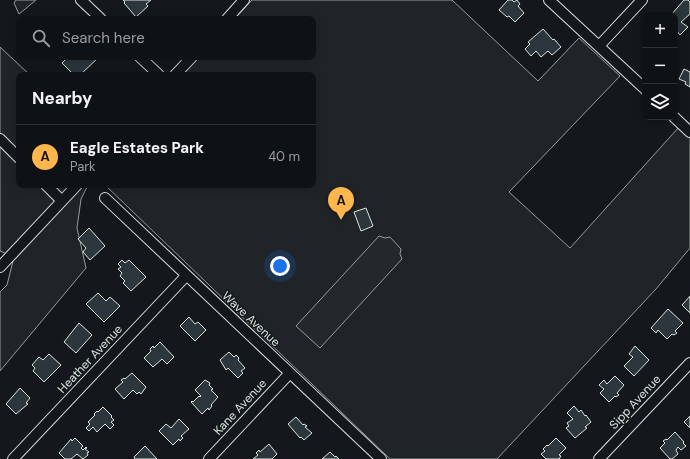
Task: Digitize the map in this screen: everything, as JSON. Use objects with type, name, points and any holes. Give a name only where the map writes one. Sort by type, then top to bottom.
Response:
[{"type":"street","points":[[81,0],[98,16]]},
{"type":"street","points":[[230,16],[244,0]]},
{"type":"street","points":[[549,0],[642,86]]},
{"type":"street","points":[[599,46],[642,0]]},
{"type":"street","points":[[143,60],[156,72]]},
{"type":"street","points":[[178,72],[189,60]]},
{"type":"street","points":[[677,120],[690,132]]},
{"type":"street","points":[[0,139],[16,155]]},
{"type":"street","points":[[49,188],[62,201]]},
{"type":"street","points":[[0,267],[74,188]]},
{"type":"street","name":"Wave Avenue","points":[[105,198],[381,459]]},
{"type":"street","name":"Heather Avenue","points":[[13,459],[186,276]]},
{"type":"street","name":"Sipp Avenue","points":[[599,459],[690,363]]},
{"type":"street","name":"Kane Avenue","points":[[209,459],[290,373]]},
{"type":"shaded area","points":[[16,0],[36,0],[19,14],[14,3]]},
{"type":"shaded area","points":[[252,0],[452,0],[538,81],[579,38],[620,76],[509,192],[570,248],[679,127],[690,138],[690,248],[656,289],[497,459],[390,459],[108,188],[316,188],[316,72],[185,72],[195,60],[316,60],[316,16],[237,16]]},
{"type":"shaded area","points":[[0,47],[27,72],[16,72],[16,188],[86,188],[81,199],[77,228],[86,268],[0,371],[0,292],[7,285],[14,257],[0,251]]},
{"type":"shaded area","points":[[379,236],[385,238],[390,237],[401,249],[400,254],[402,259],[320,348],[296,326]]},
{"type":"building","points":[[123,0],[151,0],[146,4],[148,6],[137,16],[135,16],[124,3],[125,2]]},
{"type":"building","points":[[508,0],[512,0],[514,2],[517,0],[520,4],[518,6],[524,13],[515,22],[499,10]]},
{"type":"building","points":[[684,0],[688,0],[690,2],[690,14],[681,22],[688,27],[680,35],[678,33],[678,12],[674,12]]},
{"type":"building","points":[[543,29],[561,47],[552,55],[548,51],[541,57],[536,51],[531,56],[525,49],[530,44],[528,42]]},
{"type":"building","points":[[65,60],[96,60],[83,72],[71,72],[62,63]]},
{"type":"building","points":[[684,69],[690,72],[690,87],[685,84],[686,82],[679,79]]},
{"type":"building","points":[[366,208],[373,226],[361,231],[354,212]]},
{"type":"building","points":[[89,228],[105,246],[90,260],[83,252],[86,248],[78,239]]},
{"type":"building","points":[[122,260],[125,263],[129,260],[146,277],[131,291],[123,283],[125,281],[120,276],[122,273],[118,269],[121,267],[118,264]]},
{"type":"building","points":[[98,293],[106,301],[110,297],[120,306],[104,322],[86,304]]},
{"type":"building","points":[[690,296],[690,313],[682,305]]},
{"type":"building","points":[[668,309],[683,323],[675,331],[677,333],[674,335],[672,334],[667,339],[658,330],[656,333],[651,328]]},
{"type":"building","points":[[189,317],[195,324],[198,322],[206,330],[195,341],[180,326]]},
{"type":"building","points":[[79,323],[92,335],[76,353],[64,342]]},
{"type":"building","points":[[160,342],[174,357],[167,364],[162,359],[153,367],[144,358],[151,351],[150,349],[153,346],[154,348]]},
{"type":"building","points":[[635,346],[649,360],[634,376],[624,366],[633,357],[629,354]]},
{"type":"building","points":[[229,352],[234,357],[236,355],[239,358],[238,360],[245,368],[241,371],[243,373],[238,378],[228,368],[226,370],[220,360]]},
{"type":"building","points":[[49,354],[61,365],[44,382],[33,371],[35,368],[32,365],[39,357],[43,360]]},
{"type":"building","points":[[132,373],[146,387],[141,394],[139,392],[137,394],[133,390],[124,399],[115,389],[123,382],[121,380],[124,378],[125,379]]},
{"type":"building","points":[[615,376],[624,385],[617,393],[619,395],[616,397],[615,396],[609,402],[600,393],[604,389],[599,385],[604,380],[607,384]]},
{"type":"building","points":[[205,380],[210,383],[209,385],[213,389],[211,390],[218,397],[211,405],[212,406],[209,410],[208,408],[202,414],[191,402],[201,396],[195,390]]},
{"type":"building","points":[[20,388],[30,398],[26,403],[28,404],[16,414],[6,404]]},
{"type":"building","points":[[574,406],[579,412],[581,410],[591,422],[585,427],[587,428],[575,438],[566,428],[569,426],[567,423],[573,419],[567,413]]},
{"type":"building","points":[[103,407],[112,416],[111,417],[114,420],[111,422],[114,425],[110,429],[105,424],[97,432],[93,427],[89,431],[86,428],[90,424],[88,422],[97,411],[98,412]]},
{"type":"building","points":[[690,416],[690,428],[684,422]]},
{"type":"building","points":[[296,417],[303,425],[304,424],[307,426],[305,427],[312,433],[304,440],[301,437],[300,438],[288,424]]},
{"type":"building","points":[[179,419],[189,429],[181,436],[183,438],[180,441],[179,439],[173,445],[159,431],[166,424],[171,428]]},
{"type":"building","points":[[675,432],[686,446],[681,450],[678,447],[676,450],[678,454],[670,459],[660,448],[665,443],[663,441],[666,439],[667,440]]},
{"type":"building","points":[[75,438],[83,446],[81,448],[83,450],[86,447],[87,448],[85,449],[89,452],[87,453],[88,455],[83,459],[77,454],[71,459],[65,459],[59,453],[71,439],[72,441]]},
{"type":"building","points":[[556,438],[566,448],[559,455],[561,456],[559,459],[546,459],[541,454],[545,451],[543,449]]},
{"type":"building","points":[[269,444],[277,454],[272,459],[253,459],[258,455],[256,453],[259,450],[260,452]]},
{"type":"building","points":[[145,446],[157,459],[135,459],[134,457]]},
{"type":"building","points":[[330,452],[335,457],[336,456],[339,459],[322,459]]},
{"type":"place","name":"Eagle Estates Park","points":[[341,220]]}]
